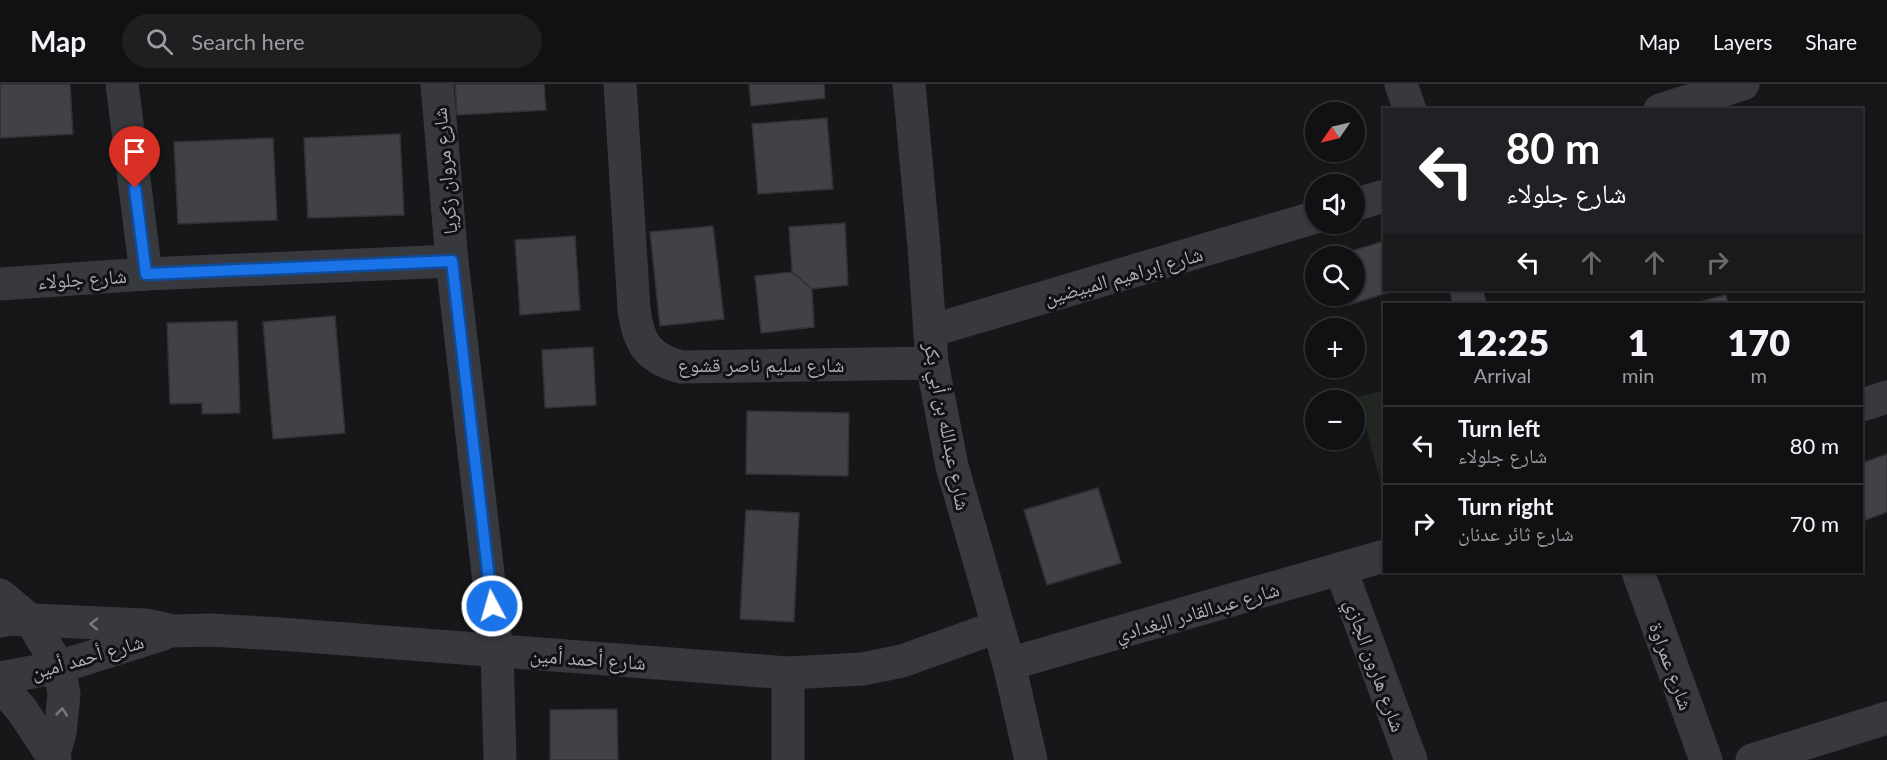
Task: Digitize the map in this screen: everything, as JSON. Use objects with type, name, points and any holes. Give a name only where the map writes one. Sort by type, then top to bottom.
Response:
[{"type":"street","points":[[122,84],[146,274]]},
{"type":"street","name":"شارع مروان زكريا","points":[[437,84],[452,261],[497,652],[500,760]]},
{"type":"street","name":"شارع سليم ناصر قشوع","points":[[620,84],[636,327],[644,345],[652,355],[665,363],[681,367],[932,363]]},
{"type":"street","name":"شارع عبدالله بن أبي بكر","points":[[909,84],[932,363],[952,466],[1009,664],[1031,760]]},
{"type":"street","points":[[1401,84],[1409,108]]},
{"type":"street","points":[[1666,108],[1743,84]]},
{"type":"street","points":[[1365,202],[1383,196]]},
{"type":"street","name":"شارع إبراهيم المبيضين","points":[[930,331],[1305,220]]},
{"type":"street","name":"شارع جلولاء","points":[[0,284],[146,274],[452,261]]},
{"type":"street","points":[[1863,405],[1887,397]]},
{"type":"street","name":"شارع عبدالقادر البغدادي","points":[[1009,664],[1383,556]]},
{"type":"street","name":"شارع هارون الجازي","points":[[1341,570],[1411,760]]},
{"type":"street","name":"شارع عمراوة","points":[[1638,573],[1706,760]]},
{"type":"street","points":[[0,596],[16,621],[59,667],[64,694],[60,733],[54,758]]},
{"type":"street","name":"شارع أحمد أمين","points":[[16,621],[145,626],[173,631],[211,630],[280,634],[788,673],[863,669],[902,661],[997,627]]},
{"type":"street","name":"شارع أحمد أمين","points":[[0,678],[59,667],[173,631]]},
{"type":"street","points":[[788,673],[788,760]]},
{"type":"street","points":[[0,685],[22,710],[54,758]]},
{"type":"street","points":[[1752,760],[1887,718]]},
{"type":"shaded area","points":[[1383,390],[1383,491],[1365,423],[1365,395]]},
{"type":"building","points":[[0,84],[70,84],[73,134],[0,138]]},
{"type":"building","points":[[455,84],[544,84],[546,110],[457,115]]},
{"type":"building","points":[[749,84],[824,84],[825,98],[751,106]]},
{"type":"building","points":[[827,118],[833,189],[758,194],[752,124]]},
{"type":"building","points":[[400,134],[404,215],[308,218],[304,138]]},
{"type":"building","points":[[273,138],[277,220],[178,224],[174,142]]},
{"type":"building","points":[[845,223],[848,285],[812,289],[792,272],[789,227]]},
{"type":"building","points":[[713,226],[724,319],[660,326],[650,232]]},
{"type":"building","points":[[575,236],[580,310],[520,315],[515,240]]},
{"type":"building","points":[[1383,241],[1383,291],[1393,291],[1365,300],[1365,247]]},
{"type":"building","points":[[792,272],[812,289],[814,327],[761,333],[755,276]]},
{"type":"building","points":[[1726,295],[1728,303],[1696,303]]},
{"type":"building","points":[[335,316],[345,433],[273,439],[263,322]]},
{"type":"building","points":[[237,321],[240,413],[202,414],[202,403],[170,404],[167,323]]},
{"type":"building","points":[[593,347],[596,405],[545,408],[542,350]]},
{"type":"building","points":[[747,411],[849,413],[848,476],[746,474]]},
{"type":"building","points":[[1887,454],[1887,512],[1866,520],[1863,510],[1863,463]]},
{"type":"building","points":[[1098,488],[1121,563],[1047,585],[1024,510]]},
{"type":"building","points":[[746,510],[799,513],[794,622],[740,619]]},
{"type":"building","points":[[617,709],[618,760],[550,760],[550,710]]},
{"type":"route","points":[[135,188],[146,274],[452,261],[492,606]]}]
